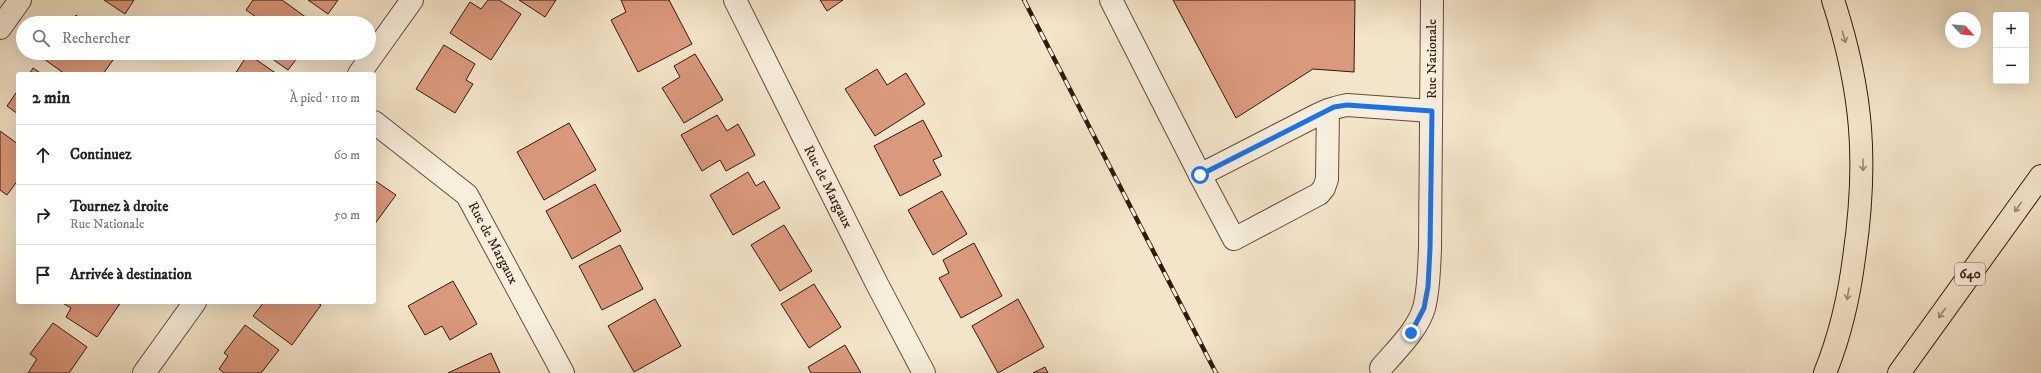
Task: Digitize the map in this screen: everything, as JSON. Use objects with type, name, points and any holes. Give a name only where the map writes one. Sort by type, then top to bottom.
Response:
[{"type":"highway","points":[[1825,373],[1831,358],[1847,302],[1858,237],[1863,180],[1863,149],[1855,82],[1833,0]]},
{"type":"highway","name":"640","points":[[1898,373],[2041,176]]},
{"type":"street","points":[[0,28],[20,0]]},
{"type":"street","points":[[376,50],[412,0]]},
{"type":"street","name":"Rue de Margaux","points":[[735,0],[877,284],[924,373]]},
{"type":"street","points":[[1111,0],[1234,239],[1319,194],[1324,188],[1327,179],[1328,110]]},
{"type":"street","name":"Rue Nationale","points":[[1381,368],[1411,333],[1424,308],[1428,287],[1432,111],[1432,0]]},
{"type":"street","points":[[360,72],[369,60]]},
{"type":"street","points":[[1200,175],[1328,110],[1347,105],[1432,111]]},
{"type":"street","name":"Rue de Margaux","points":[[376,124],[467,195],[564,373]]},
{"type":"street","points":[[144,373],[194,304]]},
{"type":"building","points":[[104,0],[134,0],[125,14]]},
{"type":"building","points":[[253,0],[282,0],[304,16],[255,16],[246,10]]},
{"type":"building","points":[[308,0],[338,0],[328,14]]},
{"type":"building","points":[[488,0],[499,0],[521,14],[491,60],[450,33],[470,2],[481,9]]},
{"type":"building","points":[[519,0],[556,0],[545,17]]},
{"type":"building","points":[[621,0],[669,0],[692,44],[638,72],[611,20],[626,12]]},
{"type":"building","points":[[820,0],[843,0],[827,11]]},
{"type":"building","points":[[1173,0],[1355,0],[1354,72],[1313,69],[1236,118]]},
{"type":"building","points":[[444,45],[475,64],[466,80],[473,84],[455,113],[416,89]]},
{"type":"building","points":[[695,54],[723,100],[684,123],[662,88],[680,77],[674,66]]},
{"type":"building","points":[[45,60],[113,60],[104,72],[62,72]]},
{"type":"building","points":[[244,60],[257,60],[274,72],[236,72]]},
{"type":"building","points":[[274,60],[296,60],[288,70]]},
{"type":"building","points":[[33,68],[39,72],[30,72]]},
{"type":"building","points":[[877,69],[887,85],[906,73],[925,104],[875,136],[845,89]]},
{"type":"building","points":[[16,93],[16,113],[7,106]]},
{"type":"building","points":[[717,115],[727,131],[738,124],[755,155],[726,171],[720,160],[702,171],[681,135]]},
{"type":"building","points":[[923,120],[942,156],[933,160],[941,175],[900,196],[874,146]]},
{"type":"building","points":[[569,123],[596,170],[544,200],[517,152]]},
{"type":"building","points":[[0,131],[16,143],[16,183],[7,195],[0,190]]},
{"type":"building","points":[[748,172],[756,186],[764,181],[780,208],[733,235],[710,195]]},
{"type":"building","points":[[376,181],[396,195],[376,222]]},
{"type":"building","points":[[595,184],[621,231],[572,259],[546,211]]},
{"type":"building","points":[[942,191],[967,234],[933,255],[908,210]]},
{"type":"building","points":[[784,225],[812,271],[780,291],[751,245]]},
{"type":"building","points":[[974,243],[1002,296],[961,318],[939,278],[949,273],[943,260]]},
{"type":"building","points":[[620,245],[643,289],[602,310],[579,266]]},
{"type":"building","points":[[453,281],[477,324],[450,340],[442,326],[425,335],[408,306]]},
{"type":"building","points":[[814,284],[841,327],[809,348],[781,304]]},
{"type":"building","points":[[655,299],[681,346],[634,372],[608,326]]},
{"type":"building","points":[[1018,299],[1044,347],[998,373],[972,326]]},
{"type":"building","points":[[64,304],[120,304],[97,337],[66,317],[71,308]]},
{"type":"building","points":[[262,304],[321,305],[292,345],[253,316]]},
{"type":"building","points":[[53,323],[87,347],[69,373],[28,373],[37,359],[30,354]]},
{"type":"building","points":[[245,325],[279,350],[261,373],[224,373],[219,369],[228,356],[224,353]]},
{"type":"building","points":[[845,345],[861,373],[811,373],[808,367]]},
{"type":"building","points":[[491,353],[500,373],[448,373]]},
{"type":"building","points":[[1045,367],[1048,373],[1033,373]]},
{"type":"railway","points":[[1024,0],[1216,373]]},
{"type":"route","points":[[1200,175],[1334,107],[1347,105],[1432,111],[1428,287],[1424,308],[1411,333]]}]
